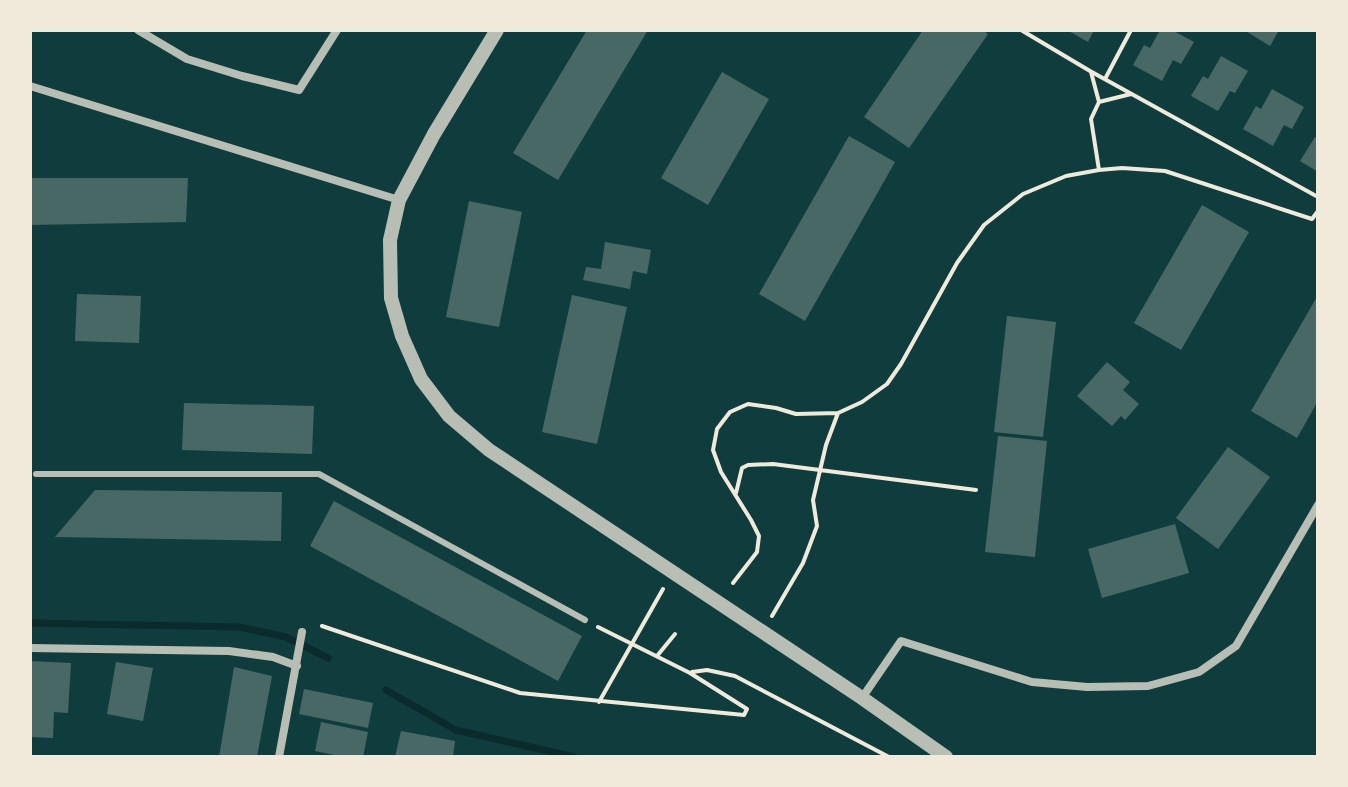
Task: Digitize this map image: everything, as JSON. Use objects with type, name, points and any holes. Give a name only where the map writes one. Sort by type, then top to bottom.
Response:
[{"type":"street","points":[[138,30],[187,59],[299,90],[337,30]]},
{"type":"street","points":[[497,30],[434,134],[399,200],[390,240],[391,298],[402,336],[421,379],[449,416],[489,450],[946,757]]},
{"type":"street","points":[[30,86],[399,200]]},
{"type":"street","points":[[862,698],[901,641],[1032,682],[1087,687],[1148,686],[1199,672],[1236,646],[1317,509]]},
{"type":"street","points":[[279,757],[302,632]]},
{"type":"street","points":[[30,648],[229,651],[298,662]]},
{"type":"lane","points":[[36,474],[319,474],[585,620]]},
{"type":"path","points":[[1021,30],[1318,197]]},
{"type":"path","points":[[1105,79],[1131,30]]},
{"type":"path","points":[[1090,71],[1099,102],[1091,119],[1099,170]]},
{"type":"path","points":[[1099,102],[1131,94]]},
{"type":"path","points":[[733,583],[757,552],[759,536],[721,472],[713,450],[717,429],[730,412],[748,404],[796,414],[838,413],[862,402],[887,384],[957,263],[984,225],[1023,194],[1066,176],[1122,168],[1165,171],[1312,219],[1318,211]]},
{"type":"path","points":[[770,619],[803,563],[817,526],[813,500],[826,445],[838,413]]},
{"type":"path","points":[[736,495],[742,468],[773,464],[976,490]]},
{"type":"path","points":[[599,702],[664,587]]},
{"type":"path","points":[[322,626],[520,693],[744,715],[747,709],[690,673],[585,620]]},
{"type":"path","points":[[657,656],[675,634]]},
{"type":"path","points":[[690,673],[707,670],[735,676],[889,757]]},
{"type":"building","points":[[587,30],[648,30],[558,180],[513,153]]},
{"type":"building","points":[[923,30],[982,30],[988,34],[909,148],[864,117]]},
{"type":"building","points":[[1067,30],[1094,30],[1088,42]]},
{"type":"building","points":[[1160,30],[1172,30],[1194,42],[1181,64],[1173,60],[1162,81],[1133,65],[1144,45],[1150,48]]},
{"type":"building","points":[[1244,30],[1279,30],[1270,46]]},
{"type":"building","points":[[1221,56],[1248,71],[1235,93],[1230,91],[1218,111],[1191,96],[1203,76],[1208,79]]},
{"type":"building","points":[[722,72],[769,99],[708,205],[661,178]]},
{"type":"building","points":[[1272,89],[1304,107],[1292,129],[1284,125],[1273,146],[1243,129],[1256,106],[1261,109]]},
{"type":"building","points":[[849,136],[895,162],[805,321],[759,294]]},
{"type":"building","points":[[1315,137],[1318,139],[1318,172],[1300,161]]},
{"type":"building","points":[[30,178],[188,178],[186,222],[30,225]]},
{"type":"building","points":[[469,201],[522,212],[499,327],[446,317]]},
{"type":"building","points":[[1202,205],[1249,232],[1181,350],[1134,323]]},
{"type":"building","points":[[605,242],[651,250],[647,274],[633,271],[630,289],[583,280],[586,267],[601,269]]},
{"type":"building","points":[[77,294],[141,296],[139,343],[75,341]]},
{"type":"building","points":[[572,295],[627,307],[597,444],[542,432]]},
{"type":"building","points":[[1318,295],[1318,401],[1297,438],[1251,411]]},
{"type":"building","points":[[1007,316],[1056,322],[1043,437],[994,432]]},
{"type":"building","points":[[1107,362],[1130,382],[1123,390],[1139,404],[1125,420],[1121,416],[1112,426],[1077,396]]},
{"type":"building","points":[[184,403],[314,406],[312,454],[182,450]]},
{"type":"building","points":[[998,436],[1047,441],[1035,557],[985,552]]},
{"type":"building","points":[[1228,447],[1270,477],[1218,549],[1176,518]]},
{"type":"building","points":[[95,490],[282,492],[281,541],[55,537]]},
{"type":"building","points":[[334,501],[582,636],[558,681],[310,546]]},
{"type":"building","points":[[1175,524],[1189,573],[1102,598],[1088,549]]},
{"type":"building","points":[[30,661],[71,663],[68,713],[54,712],[53,738],[30,737]]},
{"type":"building","points":[[116,662],[153,668],[143,721],[107,714]]},
{"type":"building","points":[[234,667],[272,676],[257,757],[219,757]]},
{"type":"building","points":[[304,689],[373,703],[368,728],[299,714]]},
{"type":"building","points":[[321,722],[368,732],[363,757],[315,751]]},
{"type":"building","points":[[401,731],[455,741],[453,757],[395,757]]},
{"type":"waterway","points":[[30,623],[239,627],[286,637],[328,658]]},
{"type":"waterway","points":[[386,690],[456,730],[574,757]]}]
